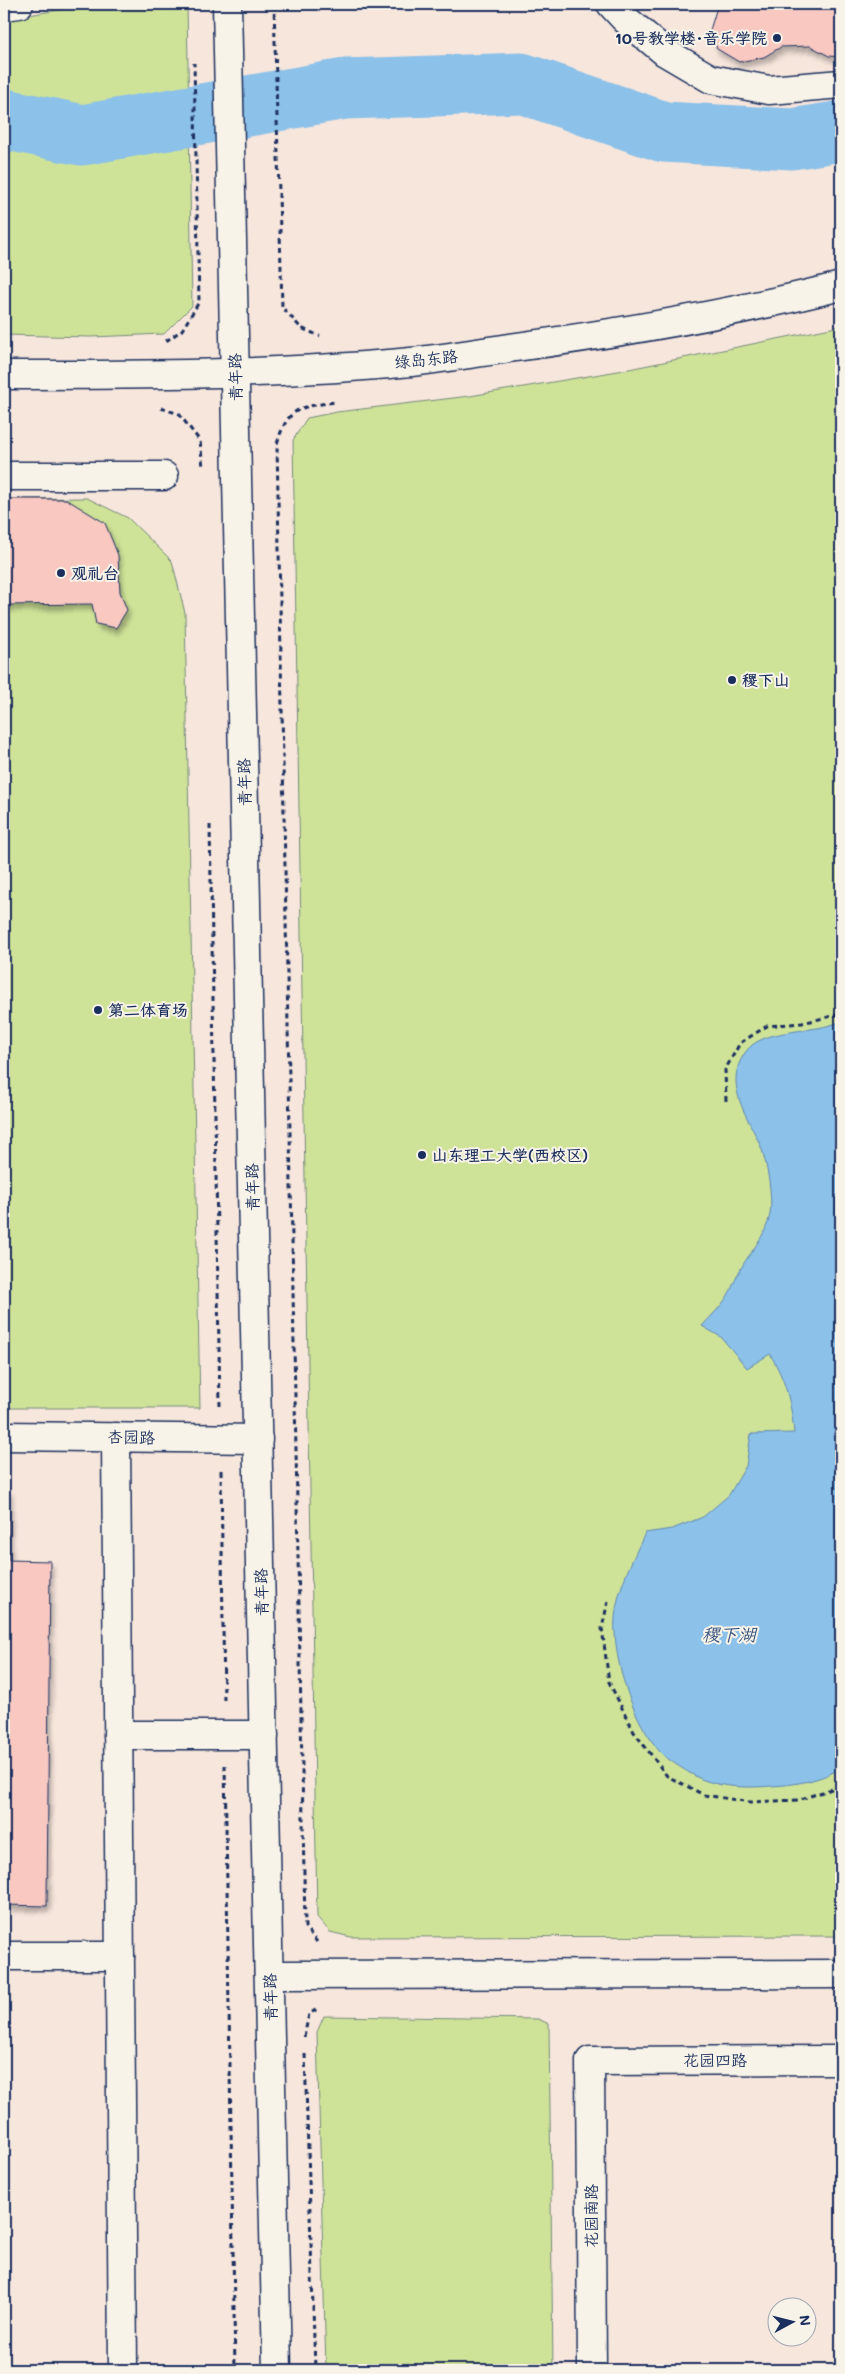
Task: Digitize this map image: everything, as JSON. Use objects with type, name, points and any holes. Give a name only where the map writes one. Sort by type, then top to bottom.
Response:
[{"type":"street","points":[[4,6],[19,4]]},
{"type":"street","name":"青年路","points":[[227,4],[277,2370]]},
{"type":"street","points":[[611,4],[625,19],[665,52],[711,79],[769,90],[841,84]]},
{"type":"street","name":"绿岛东路","points":[[4,375],[136,375],[235,372],[411,362],[577,339],[770,304],[841,286]]},
{"type":"street","points":[[4,476],[164,476]]},
{"type":"street","name":"杏园路","points":[[4,1436],[258,1439]]},
{"type":"street","points":[[116,1437],[123,2370]]},
{"type":"street","points":[[118,1735],[264,1735]]},
{"type":"street","points":[[4,1956],[120,1956]]},
{"type":"street","points":[[269,1976],[841,1974]]},
{"type":"street","name":"花园四路","points":[[590,2061],[841,2060]]},
{"type":"street","name":"花园南路","points":[[590,2061],[592,2370]]},
{"type":"path","points":[[274,4],[282,307],[301,328],[320,336],[329,335]]},
{"type":"path","points":[[162,344],[182,330],[199,302],[194,78]]},
{"type":"path","points":[[325,1944],[316,1942],[305,1927],[277,444],[283,423],[302,406],[341,401]]},
{"type":"path","points":[[157,406],[179,414],[200,441],[204,476]]},
{"type":"path","points":[[210,815],[234,2370]]},
{"type":"path","points":[[726,1101],[725,1070],[740,1043],[767,1026],[802,1023],[841,1014]]},
{"type":"path","points":[[608,1601],[602,1628],[609,1682],[634,1732],[667,1776],[704,1795],[750,1802],[798,1800],[841,1786]]},
{"type":"path","points":[[315,2370],[304,2035],[309,2014],[321,2007]]},
{"type":"shaded area","name":"山东理工大学(西校区)","points":[[4,4],[841,4],[841,2370],[4,2370]]},
{"type":"green space","points":[[96,4],[187,4],[192,306],[164,334],[91,337],[4,335],[4,19]]},
{"type":"green space","points":[[841,326],[841,1936],[351,1937],[330,1932],[317,1917],[293,440],[307,418],[337,412],[470,396],[624,370]]},
{"type":"green space","name":"第二体育场","points":[[87,498],[128,518],[172,561],[185,613],[200,1408],[4,1408],[4,499]]},
{"type":"green space","points":[[324,2016],[538,2019],[549,2024],[553,2370],[326,2370],[317,2032]]},
{"type":"water","name":"稷下湖","points":[[841,1021],[841,1768],[817,1779],[790,1784],[754,1787],[727,1786],[701,1779],[673,1763],[660,1752],[642,1726],[628,1695],[619,1664],[615,1633],[616,1607],[624,1581],[645,1533],[672,1529],[703,1517],[729,1495],[746,1466],[751,1434],[794,1433],[787,1392],[770,1354],[747,1368],[721,1337],[702,1326],[727,1297],[740,1270],[765,1230],[770,1214],[770,1189],[763,1154],[739,1099],[736,1086],[736,1074],[740,1061],[748,1049],[767,1037],[818,1028]]},
{"type":"building","name":"10号教学楼·音乐学院","points":[[718,4],[841,4],[841,57],[829,56],[810,46],[781,47],[764,57],[739,62],[717,49],[710,30]]},
{"type":"building","name":"观礼台","points":[[4,499],[66,499],[105,523],[118,555],[120,592],[127,610],[116,628],[96,624],[92,604],[4,605]]},
{"type":"building","points":[[4,1490],[9,1490],[9,1560],[50,1561],[47,1906],[4,1905]]},
{"type":"waterway","points":[[4,119],[82,135],[345,89],[521,83],[664,132],[792,139],[841,131]]},
{"type":"place","name":"10号教学楼·音乐学院","points":[[777,38]]},
{"type":"place","name":"观礼台","points":[[61,573]]},
{"type":"place","name":"稷下山","points":[[732,680]]},
{"type":"place","name":"第二体育场","points":[[98,1010]]},
{"type":"place","name":"山东理工大学(西校区)","points":[[422,1155]]}]
